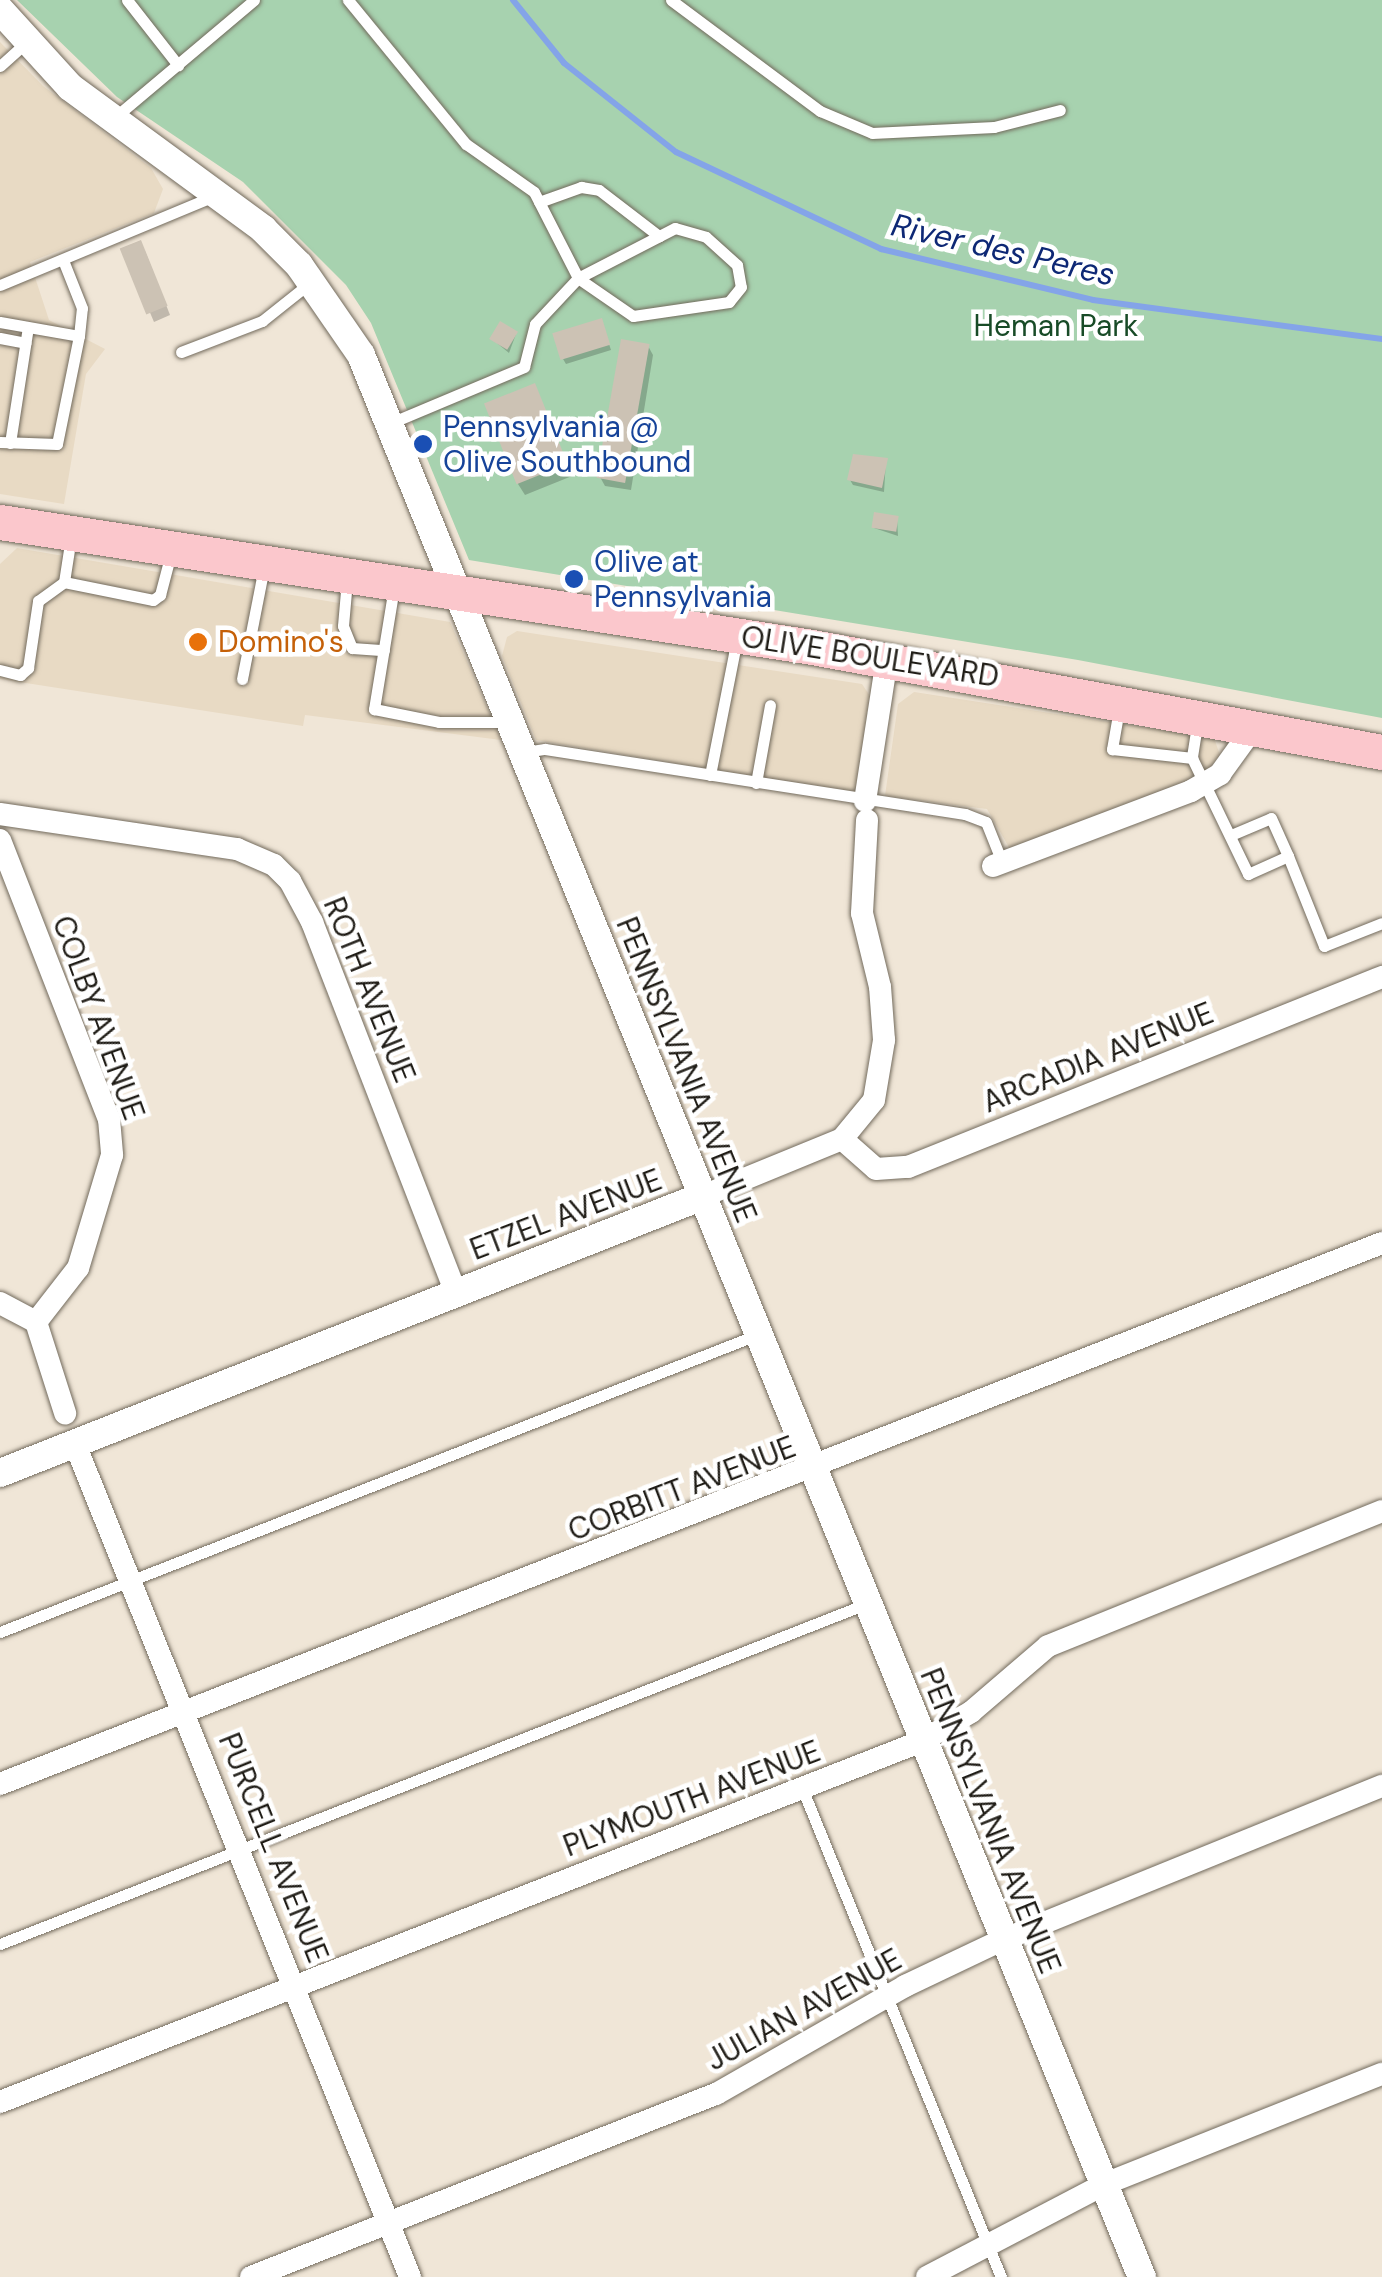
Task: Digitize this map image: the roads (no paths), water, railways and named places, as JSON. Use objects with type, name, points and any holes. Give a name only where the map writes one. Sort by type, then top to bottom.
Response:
[{"type":"main road","name":"OLIVE BOULEVARD","points":[[0,522],[887,659],[1256,724],[1382,752]]},
{"type":"street","name":"PENNSYLVANIA AVENUE","points":[[0,10],[27,42],[114,118],[220,194],[311,282],[361,355],[1142,2277]]},
{"type":"street","name":"ETZEL AVENUE","points":[[0,1473],[842,1139],[874,1100],[883,1065],[880,987],[862,912],[866,810],[887,659]]},
{"type":"street","points":[[998,864],[1207,782],[1220,774],[1256,724]]},
{"type":"street","name":"ROTH AVENUE","points":[[0,814],[238,849],[274,864],[290,882],[312,922],[456,1293]]},
{"type":"street","name":"COLBY AVENUE","points":[[0,840],[108,1119],[112,1154],[78,1268],[36,1322]]},
{"type":"street","name":"ARCADIA AVENUE","points":[[842,1139],[876,1169],[908,1166],[1382,977]]},
{"type":"street","name":"CORBITT AVENUE","points":[[0,1784],[814,1470],[1382,1243]]},
{"type":"street","points":[[0,1303],[36,1322],[65,1414]]},
{"type":"street","name":"PURCELL AVENUE","points":[[75,1444],[410,2277]]},
{"type":"street","name":"PLYMOUTH AVENUE","points":[[0,2102],[922,1740],[972,1712],[1048,1646],[1382,1512]]},
{"type":"street","name":"JULIAN AVENUE","points":[[252,2277],[716,2094],[887,1996],[1002,1940],[1382,1786]]},
{"type":"street","points":[[927,2277],[1105,2184],[1382,2074]]},
{"type":"lane","points":[[127,0],[178,64]]},
{"type":"lane","points":[[114,118],[254,0]]},
{"type":"lane","points":[[348,0],[466,144],[539,202],[578,278],[633,316],[708,309],[729,302],[741,287],[737,265],[706,237],[675,228],[578,278],[535,324],[524,367],[391,423]]},
{"type":"lane","points":[[670,0],[820,111],[872,133],[994,127],[1060,110]]},
{"type":"lane","points":[[0,66],[27,42]]},
{"type":"lane","points":[[539,202],[581,188],[599,190],[658,236]]},
{"type":"lane","points":[[0,286],[220,194]]},
{"type":"lane","points":[[28,327],[5,442],[57,444],[82,308],[63,260]]},
{"type":"lane","points":[[181,352],[262,320],[311,282]]},
{"type":"lane","points":[[0,322],[79,336]]},
{"type":"lane","points":[[0,338],[26,343]]},
{"type":"lane","points":[[0,670],[20,674],[28,668],[38,602],[64,582],[72,533]]},
{"type":"lane","points":[[64,582],[152,600],[160,595],[172,548]]},
{"type":"lane","points":[[242,679],[264,563]]},
{"type":"lane","points":[[347,576],[342,626],[352,648],[384,650]]},
{"type":"lane","points":[[394,583],[374,709],[439,722],[509,722]]},
{"type":"lane","points":[[710,775],[738,635]]},
{"type":"lane","points":[[1120,700],[1112,748],[1192,758]]},
{"type":"lane","points":[[756,782],[770,705]]},
{"type":"lane","points":[[1199,714],[1192,758],[1207,782],[1248,874],[1288,856]]},
{"type":"lane","points":[[522,753],[544,749],[756,782],[866,810],[986,822],[998,864]]},
{"type":"lane","points":[[1231,835],[1271,818],[1324,946],[1382,923]]},
{"type":"lane","points":[[0,1632],[759,1334]]},
{"type":"lane","points":[[0,1944],[867,1604]]},
{"type":"lane","points":[[802,1788],[1001,2277]]},
{"type":"waterway","name":"River des Peres","points":[[513,0],[564,63],[676,152],[881,249],[1093,300],[1382,339]]},
{"type":"place","name":"Pennsylvania @ Olive Southbound","points":[[423,444]]},
{"type":"place","name":"Olive at Pennsylvania","points":[[574,579]]},
{"type":"place","name":"Domino's","points":[[198,642]]},
{"type":"park label","name":"Heman Park","points":[[1056,326]]}]
